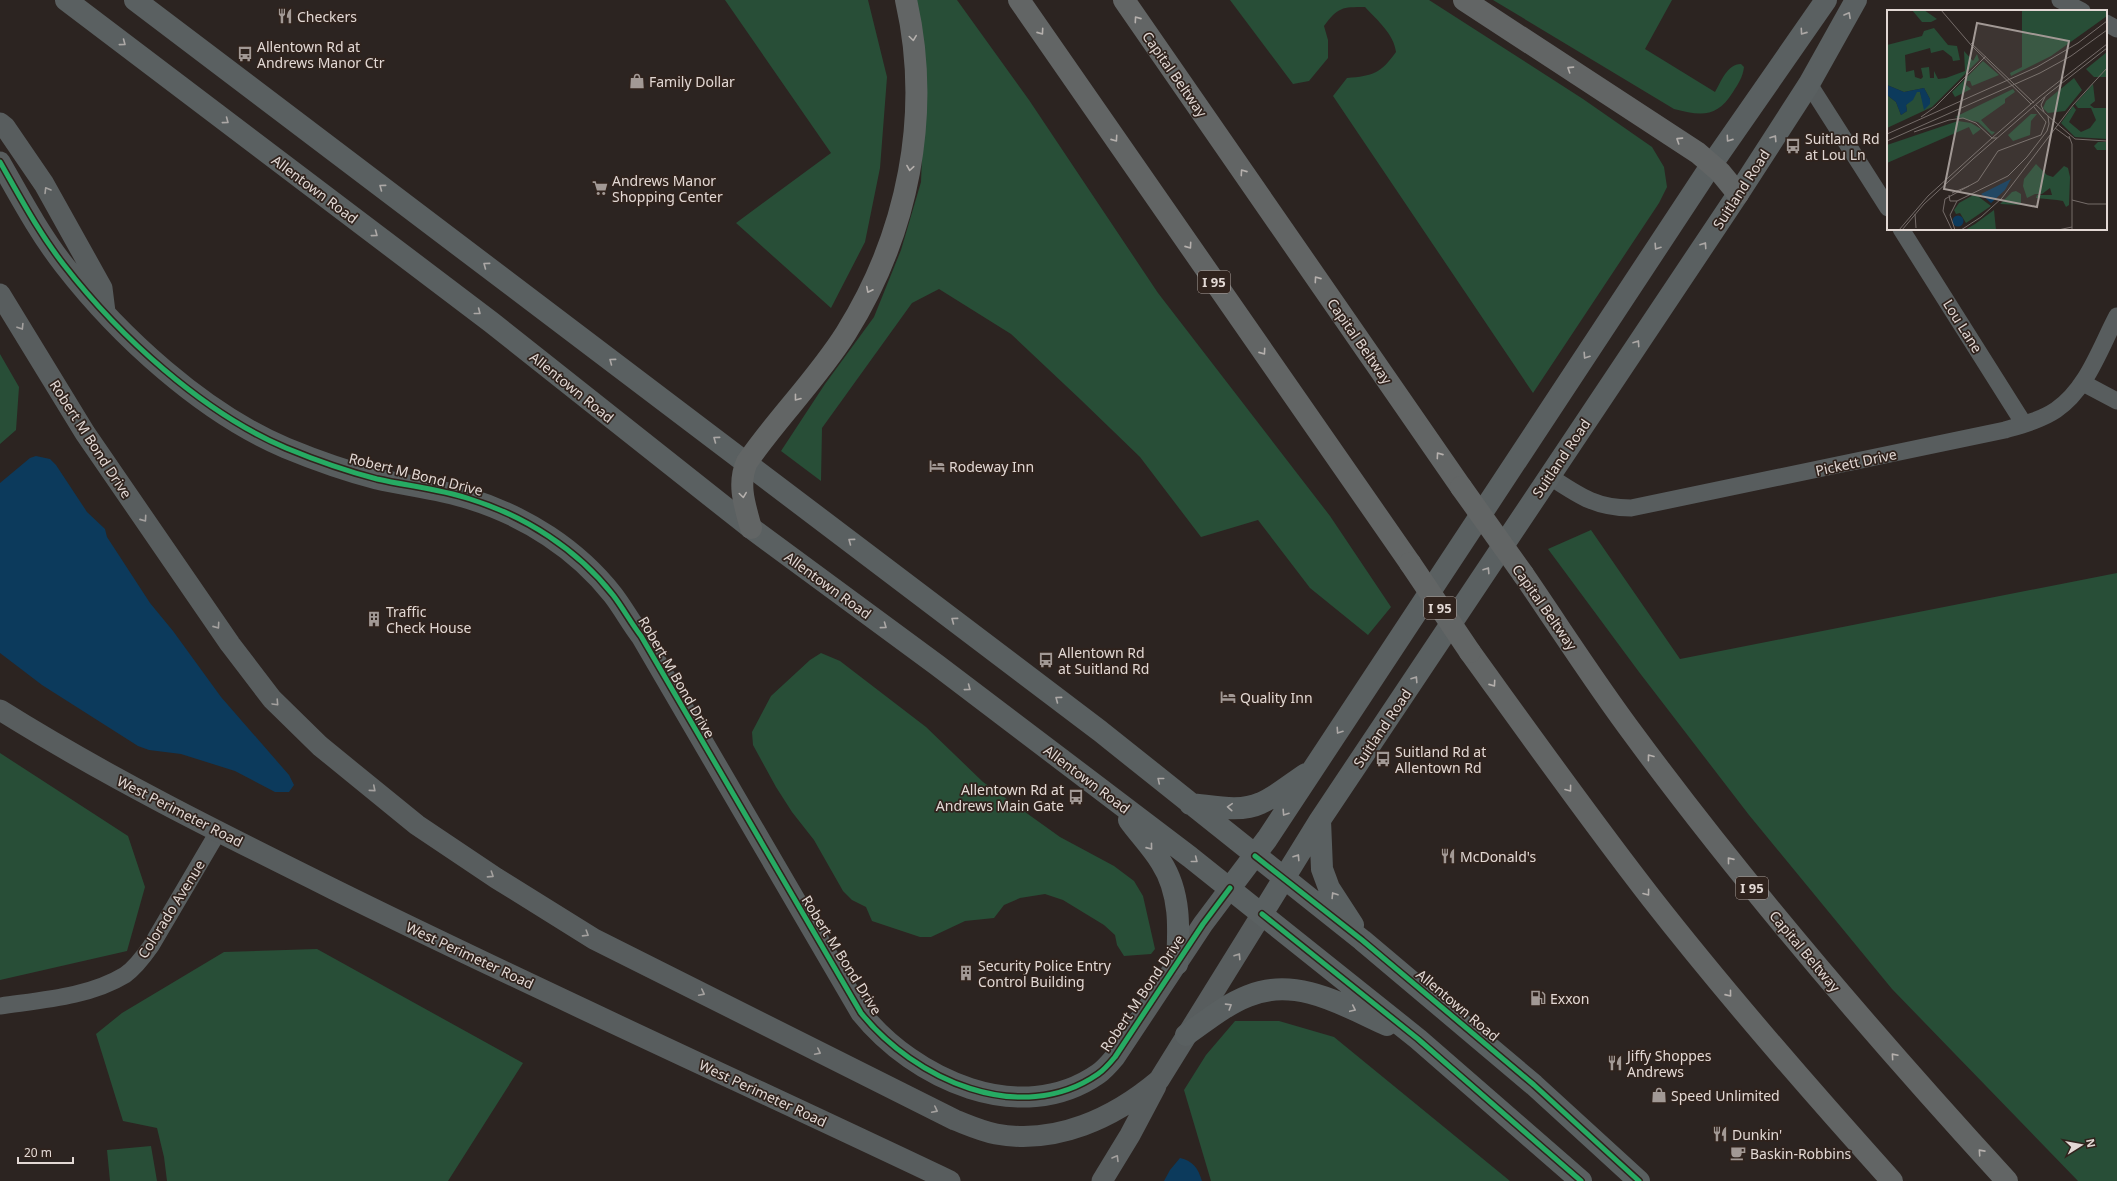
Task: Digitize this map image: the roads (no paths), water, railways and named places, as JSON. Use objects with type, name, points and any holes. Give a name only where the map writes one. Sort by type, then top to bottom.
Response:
[{"type":"highway","points":[[751,528],[744,504],[742,482],[747,462],[846,333],[871,287],[896,229],[910,172],[917,114],[916,62],[906,0]]},
{"type":"highway","name":"I 95","points":[[1019,0],[1410,563],[1470,652],[1561,779],[1651,898],[1742,1010],[1892,1181]]},
{"type":"highway","name":"Capital Beltway","points":[[1124,0],[1633,734],[1720,847],[1810,959],[1909,1074],[2007,1181]]},
{"type":"highway","points":[[1464,0],[1683,142],[1712,164],[1738,194]]},
{"type":"main road","name":"Allentown Road","points":[[66,0],[479,312],[751,528],[931,660],[1230,888],[1418,1039],[1581,1181]]},
{"type":"main road","name":"Allentown Road","points":[[135,0],[747,462],[1100,731],[1362,940],[1534,1084],[1639,1181]]},
{"type":"main road","points":[[1230,888],[1255,856],[1314,769],[1712,164],[1826,0]]},
{"type":"main road","name":"Suitland Road","points":[[1262,914],[1320,820],[1810,84],[1856,0]]},
{"type":"main road","points":[[1190,804],[1238,808],[1249,807],[1270,798],[1314,769]]},
{"type":"main road","points":[[1108,795],[1153,851],[1171,883],[1178,919],[1178,964]]},
{"type":"main road","points":[[1320,820],[1321,859],[1325,878],[1362,940]]},
{"type":"main road","points":[[1186,1035],[1226,1008],[1248,996],[1274,989],[1288,989],[1301,990],[1332,1000],[1418,1039]]},
{"type":"street","points":[[2060,0],[2080,10]]},
{"type":"street","points":[[2107,24],[2117,29]]},
{"type":"street","points":[[1810,84],[1887,206]]},
{"type":"street","points":[[0,123],[5,127],[44,184],[67,223],[102,288],[106,312],[86,307],[55,273],[32,241],[0,187]]},
{"type":"street","name":"Robert M Bond Drive","points":[[0,139],[106,312]]},
{"type":"street","name":"Robert M Bond Drive","points":[[0,162],[64,265],[128,337],[185,387],[261,435],[286,447],[342,468],[377,479],[445,492],[493,507],[542,532],[578,559],[613,595],[641,636],[861,1013],[877,1033],[901,1054],[963,1086],[986,1093],[1030,1098],[1075,1087],[1099,1073],[1115,1057],[1204,924],[1230,888]]},
{"type":"street","name":"Lou Lane","points":[[1902,230],[2024,424]]},
{"type":"street","name":"Robert M Bond Drive","points":[[0,294],[84,433],[230,644],[268,694],[320,746],[417,825],[459,854],[594,939],[955,1120],[980,1129],[1014,1136],[1032,1136],[1065,1131],[1089,1123],[1118,1109],[1142,1094],[1159,1080],[1262,914]]},
{"type":"street","name":"Pickett Drive","points":[[1549,476],[1594,503],[1606,507],[1631,508],[1979,437],[2024,424],[2055,410],[2070,398],[2083,383],[2117,316]]},
{"type":"street","points":[[2083,383],[2117,401]]},
{"type":"street","name":"West Perimeter Road","points":[[0,710],[106,773],[218,832],[431,938],[950,1181]]},
{"type":"street","name":"Colorado Avenue","points":[[0,1006],[61,996],[99,987],[125,975],[140,961],[151,946],[218,832]]},
{"type":"street","points":[[1102,1181],[1130,1135],[1159,1080]]},
{"type":"water","points":[[36,456],[50,459],[56,465],[87,512],[105,529],[107,537],[150,603],[173,631],[221,697],[289,775],[294,785],[289,792],[275,792],[235,771],[181,754],[149,750],[138,746],[42,685],[0,653],[0,483],[30,458]]},
{"type":"water","points":[[1180,1158],[1192,1163],[1199,1172],[1202,1181],[1164,1181],[1170,1170]]},
{"type":"place","name":"Checkers","points":[[285,16]]},
{"type":"place","name":"Allentown Rd at Andrews Manor Ctr","points":[[245,54]]},
{"type":"place","name":"Family Dollar","points":[[637,81]]},
{"type":"place","name":"Suitland Rd at Lou Ln","points":[[1793,146]]},
{"type":"place","name":"Andrews Manor Shopping Center","points":[[600,188]]},
{"type":"place","name":"Rodeway Inn","points":[[937,466]]},
{"type":"place","name":"Traffic Check House","points":[[374,619]]},
{"type":"place","name":"Allentown Rd at Suitland Rd","points":[[1046,660]]},
{"type":"place","name":"Quality Inn","points":[[1228,697]]},
{"type":"place","name":"Suitland Rd at Allentown Rd","points":[[1383,759]]},
{"type":"place","name":"Allentown Rd at Andrews Main Gate","points":[[1076,797]]},
{"type":"place","name":"McDonald's","points":[[1448,856]]},
{"type":"place","name":"Security Police Entry Control Building","points":[[966,973]]},
{"type":"place","name":"Exxon","points":[[1538,998]]},
{"type":"place","name":"Jiffy Shoppes Andrews","points":[[1615,1063]]},
{"type":"place","name":"Speed Unlimited","points":[[1659,1095]]},
{"type":"place","name":"Dunkin'","points":[[1720,1134]]},
{"type":"place","name":"Baskin-Robbins","points":[[1738,1153]]}]
